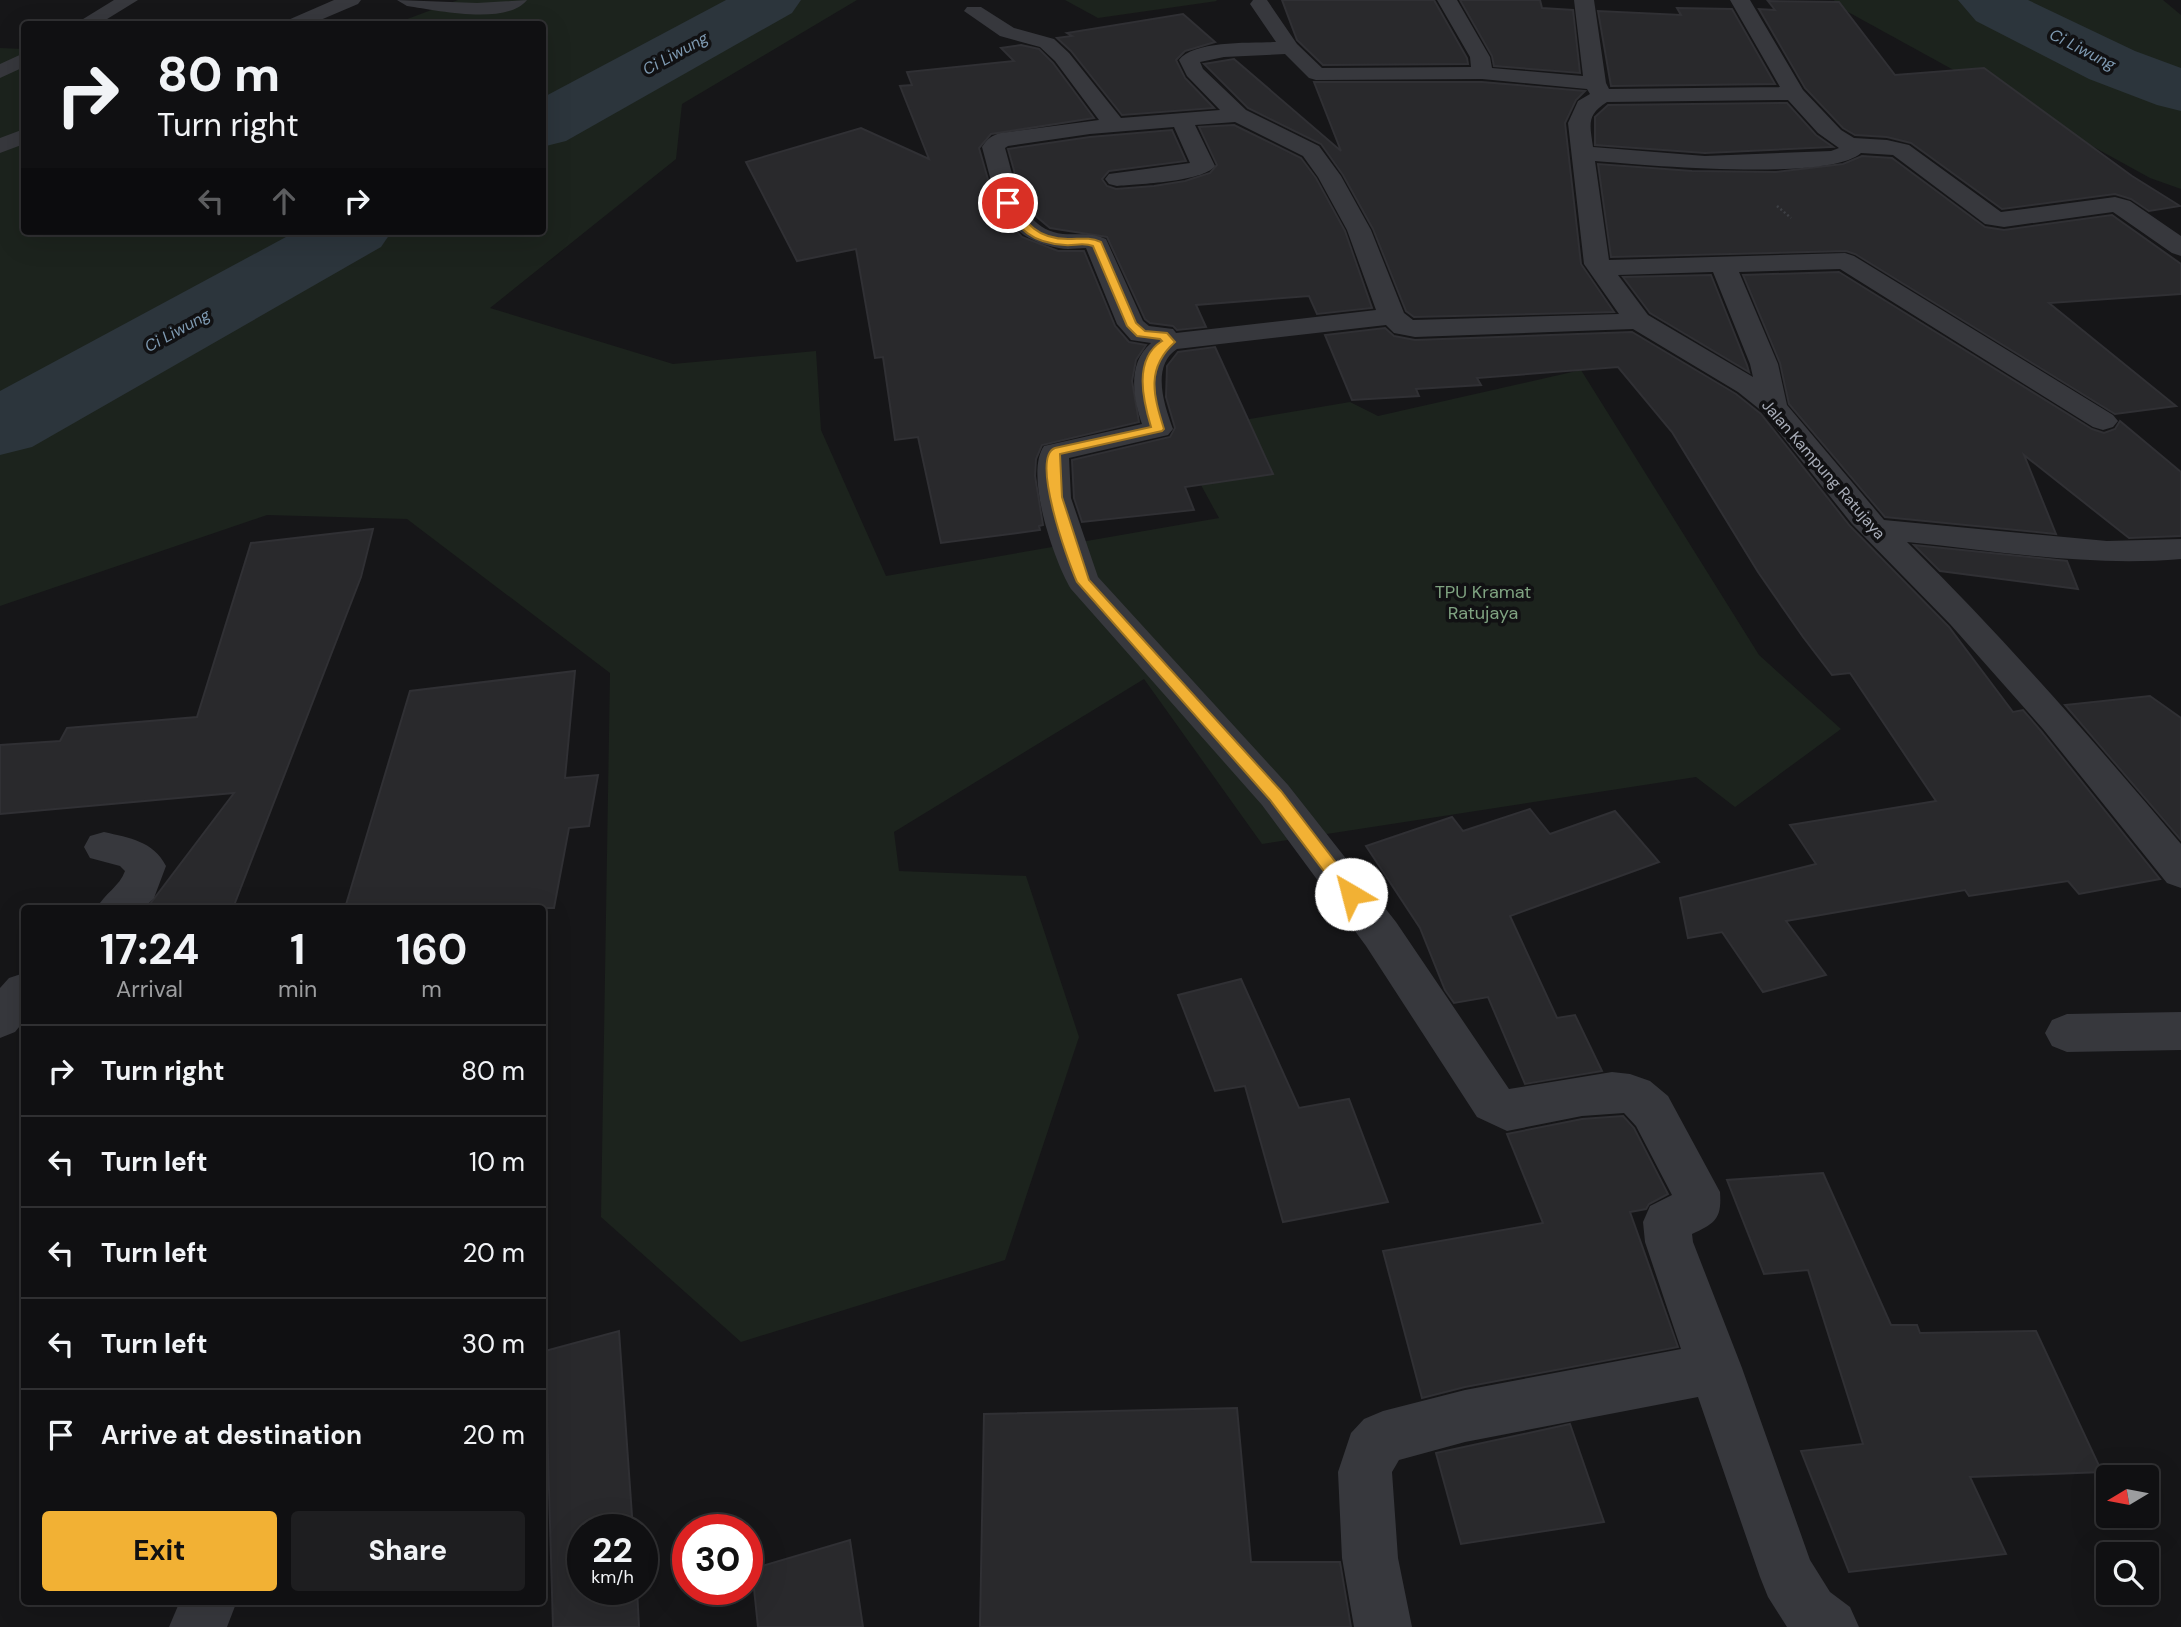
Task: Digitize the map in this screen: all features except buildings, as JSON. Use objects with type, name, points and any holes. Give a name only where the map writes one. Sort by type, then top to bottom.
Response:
[{"type":"street","points":[[90,21],[128,0]]},
{"type":"street","points":[[302,21],[351,0]]},
{"type":"street","points":[[407,0],[468,8],[489,7],[517,0]]},
{"type":"street","points":[[1447,0],[1479,57],[1482,73]]},
{"type":"street","points":[[1584,0],[1598,90]]},
{"type":"street","points":[[1740,0],[1794,93],[1839,140],[1856,145],[1877,144],[1901,150],[1990,217],[2000,220],[2117,205],[2181,248]]},
{"type":"street","points":[[1260,4],[1290,48],[1316,74],[1482,73],[1598,90],[1794,93]]},
{"type":"street","points":[[974,11],[1007,32],[1047,43],[1062,57],[1116,126]]},
{"type":"street","points":[[1290,48],[1221,52],[1196,56],[1189,60],[1194,72],[1238,115],[1311,151],[1329,176],[1359,230],[1392,316],[1404,327],[1415,329],[1638,321]]},
{"type":"street","points":[[0,72],[21,61]]},
{"type":"street","name":"Jalan Kampung Ratujaya","points":[[1598,90],[1586,106],[1579,122],[1597,264],[1638,321],[1748,386],[1773,406],[1874,528],[1962,616],[2056,720],[2181,872]]},
{"type":"street","points":[[1169,342],[1163,335],[1141,334],[1131,324],[1097,244],[1088,240],[1049,240],[1023,227],[1008,203],[993,147],[1001,140],[1238,115]]},
{"type":"street","points":[[1117,179],[1194,170],[1203,166],[1182,121]]},
{"type":"street","points":[[0,146],[21,137]]},
{"type":"street","points":[[1584,153],[1727,163],[1834,158],[1847,153],[1856,145]]},
{"type":"street","points":[[1600,268],[1844,261],[2103,421]]},
{"type":"street","points":[[1723,265],[1764,364],[1773,406]]},
{"type":"street","points":[[1392,316],[1169,342],[1162,346],[1154,356],[1147,380],[1158,429],[1055,452],[1052,459],[1056,497],[1074,558],[1083,582],[1275,795],[1381,934],[1493,1103],[1507,1111],[1566,1098],[1628,1093],[1643,1100],[1652,1111],[1696,1192],[1697,1207],[1667,1222],[1669,1242],[1716,1368],[1788,1577],[1810,1612],[1830,1627]]},
{"type":"street","points":[[1874,528],[2107,551],[2181,549]]},
{"type":"street","points":[[104,847],[132,854],[146,866],[141,887],[120,905]]},
{"type":"street","points":[[0,1019],[21,994]]},
{"type":"street","points":[[2067,1033],[2181,1031]]},
{"type":"street","points":[[1383,1627],[1370,1558],[1365,1472],[1370,1452],[1383,1438],[1465,1416],[1716,1368]]},
{"type":"street","points":[[198,1627],[207,1605]]},
{"type":"green space","name":"TPU Kramat Ratujaya","points":[[458,0],[857,0],[682,104],[676,159],[490,308],[673,364],[816,351],[821,430],[886,576],[1219,518],[1172,432],[1350,402],[1378,416],[1581,370],[1759,655],[1841,729],[1735,807],[1696,777],[1262,844],[1144,679],[894,832],[899,871],[1026,876],[1079,1037],[1005,1260],[741,1342],[601,1217],[610,673],[407,519],[267,515],[0,606],[0,48],[21,49],[21,235],[546,235],[546,21],[402,21]]},
{"type":"green space","points":[[1065,0],[1216,0],[1217,1],[1098,18]]},
{"type":"green space","points":[[1834,0],[2163,0],[2181,15],[2181,189],[2150,178],[1839,7]]},
{"type":"waterway","name":"Ci Liwung","points":[[546,124],[771,0]]},
{"type":"waterway","name":"Ci Liwung","points":[[1988,0],[1997,8],[2112,65],[2181,91]]},
{"type":"waterway","name":"Ci Liwung","points":[[0,428],[347,235]]},
{"type":"route","points":[[1008,203],[1023,227],[1049,240],[1088,240],[1097,244],[1131,324],[1141,334],[1163,335],[1169,342],[1154,356],[1147,380],[1158,429],[1066,448],[1055,452],[1052,459],[1056,497],[1083,582],[1275,795],[1351,894]]}]
